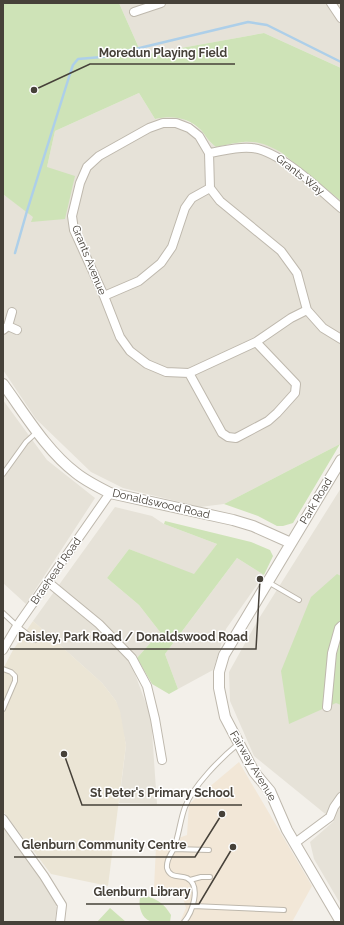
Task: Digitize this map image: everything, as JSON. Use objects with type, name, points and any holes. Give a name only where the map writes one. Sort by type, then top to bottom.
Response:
[{"type":"street","points":[[134,12],[161,3]]},
{"type":"street","points":[[331,3],[341,18]]},
{"type":"street","name":"Grants Avenue","points":[[209,153],[198,136],[189,128],[176,123],[163,123],[149,128],[99,156],[87,167],[80,183],[72,216],[74,230],[104,296],[120,337],[130,351],[146,364],[166,372],[189,373],[256,342],[291,318],[307,310]]},
{"type":"street","name":"Grants Way","points":[[209,153],[239,148],[263,150],[277,156],[341,208]]},
{"type":"street","points":[[209,153],[210,188],[220,201],[281,251],[297,273],[307,310],[323,328],[341,339]]},
{"type":"street","points":[[104,296],[139,281],[161,263],[172,247],[185,208],[192,198],[210,188]]},
{"type":"street","points":[[12,312],[6,328],[17,330]]},
{"type":"street","points":[[189,373],[222,433],[228,437],[236,438],[268,421],[277,414],[296,390],[296,384],[256,342]]},
{"type":"street","name":"Donaldswood Road","points":[[3,384],[55,454],[75,472],[92,484],[110,493],[233,520],[253,526],[290,543]]},
{"type":"street","name":"Park Road","points":[[290,543],[341,460]]},
{"type":"street","name":"Braehead Road","points":[[3,650],[17,626],[110,493]]},
{"type":"street","name":"Fairway Avenue","points":[[290,543],[224,655],[219,672],[219,688],[225,717],[238,744],[254,772],[270,791],[288,830],[339,920]]},
{"type":"street","points":[[48,582],[99,624],[132,658],[147,686],[155,719],[162,760]]},
{"type":"street","points":[[327,707],[332,653],[339,628],[341,626]]},
{"type":"street","points":[[295,843],[330,817],[334,807],[341,797]]},
{"type":"street","points":[[3,819],[44,876],[62,905],[60,922]]},
{"type":"lane","points":[[3,474],[26,442],[38,431]]},
{"type":"lane","points":[[268,582],[299,600]]},
{"type":"lane","points":[[3,613],[35,640]]},
{"type":"lane","points":[[3,668],[15,676],[15,682],[3,709]]},
{"type":"lane","points":[[184,922],[193,906],[195,893],[190,880],[186,877],[174,876],[167,868],[167,861],[169,855],[174,849],[184,809],[189,797],[228,752],[238,744]]},
{"type":"lane","points":[[174,849],[209,850]]},
{"type":"lane","points":[[190,880],[201,876],[210,877]]},
{"type":"lane","points":[[193,906],[284,910]]},
{"type":"shaded area","points":[[119,3],[341,3],[341,68],[264,33],[142,55]]},
{"type":"shaded area","points":[[139,93],[155,119],[168,116],[180,117],[200,129],[216,147],[249,141],[262,143],[272,147],[282,153],[341,201],[340,444],[224,504],[200,507],[123,488],[91,472],[36,419],[3,370],[3,196],[4,195],[33,216],[47,167],[55,131]]},
{"type":"shaded area","points":[[3,400],[47,460],[95,498],[26,604],[3,583]]},
{"type":"shaded area","points":[[341,488],[341,905],[314,859],[310,842],[334,821],[254,756],[230,701],[229,672],[258,620]]},
{"type":"shaded area","points":[[115,507],[152,516],[164,524],[217,544],[194,575],[129,549],[107,578],[139,605],[160,632],[137,658],[132,666],[151,717],[157,804],[119,803],[126,745],[116,701],[102,683],[33,621]]},
{"type":"shaded area","points":[[237,558],[264,575],[226,629],[213,670],[178,689],[165,654]]},
{"type":"shaded area","points":[[33,621],[102,683],[116,701],[120,711],[126,745],[108,886],[51,874],[3,811],[3,669],[13,650]]},
{"type":"shaded area","points":[[239,762],[312,886],[292,922],[180,922],[186,908],[180,888],[154,888],[156,846],[187,835],[189,804]]},
{"type":"shaded area","points":[[3,826],[57,901],[55,922],[3,922]]},
{"type":"green space","points":[[3,3],[119,3],[142,55],[264,33],[341,68],[341,201],[282,153],[264,144],[257,142],[243,142],[216,147],[209,141],[201,130],[191,122],[174,117],[155,119],[139,93],[55,131],[47,167],[75,176],[65,219],[31,222],[33,217],[4,195],[3,196]]},
{"type":"green space","points":[[340,444],[293,523],[277,526],[258,516],[224,504]]},
{"type":"green space","points":[[165,521],[251,542],[270,550],[273,556],[264,575],[237,558],[165,654],[178,689],[169,694],[152,684],[137,658],[160,632],[139,605],[107,578],[129,549],[194,574],[217,544],[164,524]]},
{"type":"green space","points":[[337,574],[341,576],[341,705],[336,703],[289,724],[281,671],[311,597]]},
{"type":"green space","points":[[147,896],[158,901],[166,908],[171,915],[170,922],[153,922],[146,919],[140,909],[140,898]]},
{"type":"green space","points":[[110,908],[126,922],[97,922]]},
{"type":"waterway","points":[[15,253],[69,77],[73,65],[78,59],[102,57],[248,22],[267,25],[341,62]]},
{"type":"place","name":"Moredun Playing Field","points":[[34,90]]},
{"type":"place","name":"Paisley, Park Road / Donaldswood Road","points":[[260,579]]},
{"type":"place","name":"St Peter's Primary School","points":[[64,754]]},
{"type":"place","name":"Glenburn Community Centre","points":[[222,814]]},
{"type":"place","name":"Glenburn Library","points":[[233,847]]}]
